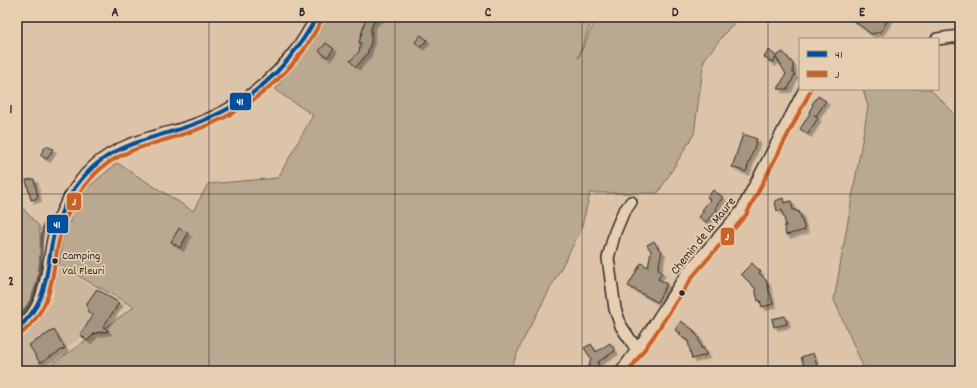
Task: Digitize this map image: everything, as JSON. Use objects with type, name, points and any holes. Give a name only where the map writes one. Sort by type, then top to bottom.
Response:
[{"type":"street","points":[[17,329],[38,307],[44,294],[56,229],[67,203],[85,176],[106,157],[128,145],[211,119],[233,108],[252,95],[282,67],[296,50],[317,17]]},
{"type":"street","points":[[939,39],[960,36]]},
{"type":"street","name":"Chemin de la Maure","points":[[622,371],[688,272],[741,212],[804,90]]},
{"type":"street","points":[[631,202],[623,214],[615,232],[608,258],[615,308],[621,326],[636,350]]},
{"type":"shaded area","points":[[327,17],[593,17],[578,58],[597,17],[742,17],[729,28],[704,60],[694,134],[658,193],[590,193],[581,230],[522,342],[510,371],[42,371],[134,307],[59,265],[63,238],[85,190],[117,163],[193,211],[208,184],[278,178],[313,115],[275,90]]},
{"type":"shaded area","points":[[863,90],[931,90],[960,119],[960,371],[865,371],[834,300],[868,107]]},
{"type":"shaded area","points":[[17,202],[39,226],[41,246],[38,285],[28,304],[17,316]]},
{"type":"shaded area","points":[[55,265],[127,306],[32,371],[17,371],[17,335],[36,325],[54,297]]},
{"type":"building","points":[[366,17],[380,17],[373,23],[371,28],[371,42],[367,54],[356,67],[350,61],[359,52],[361,43],[359,43]]},
{"type":"building","points":[[849,17],[890,17],[880,32],[871,34]]},
{"type":"building","points":[[421,35],[427,40],[420,47],[415,42]]},
{"type":"building","points":[[326,43],[334,49],[327,57],[319,51]]},
{"type":"building","points":[[769,50],[776,56],[783,52],[793,64],[793,73],[795,74],[788,89],[778,89],[786,74],[776,57],[773,63],[764,57]]},
{"type":"building","points":[[818,96],[826,101],[816,116],[814,115],[818,118],[808,134],[800,129],[810,113],[812,104]]},
{"type":"building","points":[[743,134],[757,139],[746,172],[732,167]]},
{"type":"building","points":[[46,146],[53,149],[47,159],[40,155]]},
{"type":"building","points":[[34,179],[38,198],[31,200],[26,180]]},
{"type":"building","points":[[713,190],[723,197],[715,208],[717,209],[706,222],[699,217],[704,211],[702,210],[710,200],[707,197]]},
{"type":"building","points":[[783,198],[784,203],[791,201],[793,210],[796,210],[797,212],[799,211],[805,230],[786,235],[784,226],[786,226],[782,210],[777,211],[775,201]]},
{"type":"building","points":[[179,228],[188,233],[180,248],[171,242]]},
{"type":"building","points":[[654,241],[658,248],[662,251],[658,270],[662,272],[658,279],[667,284],[657,302],[628,286],[641,263],[648,267],[651,251],[647,245]]},
{"type":"building","points":[[752,263],[761,272],[759,273],[766,280],[773,304],[762,307],[760,300],[758,301],[755,288],[741,274]]},
{"type":"building","points":[[97,289],[119,303],[103,327],[109,331],[95,333],[87,341],[80,334],[93,315],[88,312],[87,303]]},
{"type":"building","points":[[785,316],[787,324],[774,327],[772,319]]},
{"type":"building","points":[[681,321],[695,331],[694,333],[698,336],[701,348],[704,348],[706,355],[692,359],[688,341],[679,335],[681,333],[675,330]]},
{"type":"building","points":[[54,330],[65,348],[40,363],[29,345]]},
{"type":"building","points":[[610,343],[615,351],[598,362],[598,371],[588,371],[591,358],[584,348],[591,344],[596,352]]},
{"type":"building","points":[[813,353],[818,369],[806,371],[801,357]]},
{"type":"waterway","points":[[17,319],[28,306],[38,282],[41,240],[44,225]]},
{"type":"transit line","name":"41","points":[[17,329],[28,318],[42,295],[58,221],[65,204],[86,174],[101,160],[122,148],[198,123],[231,107],[247,97],[275,74],[288,60],[302,42],[317,17]]},
{"type":"transit line","name":"J","points":[[21,334],[33,322],[47,299],[61,232],[70,208],[90,179],[105,165],[125,154],[147,145],[199,129],[233,113],[249,103],[264,92],[291,66],[303,51],[322,20]]},
{"type":"transit line","name":"J","points":[[629,371],[693,276],[746,215],[810,92]]},
{"type":"place","name":"Camping Val Fleuri","points":[[55,261]]}]
